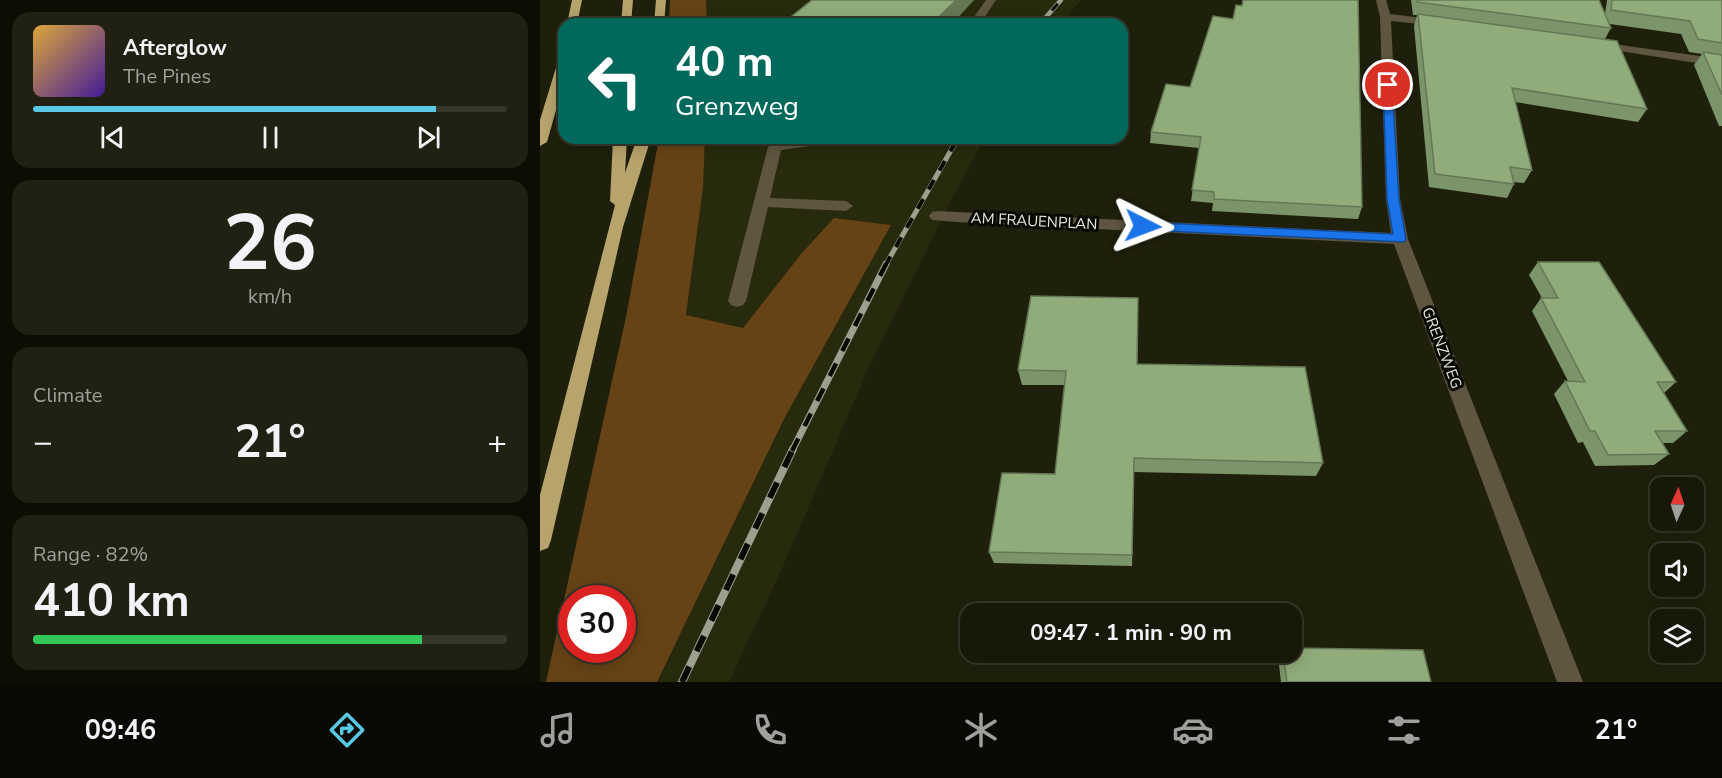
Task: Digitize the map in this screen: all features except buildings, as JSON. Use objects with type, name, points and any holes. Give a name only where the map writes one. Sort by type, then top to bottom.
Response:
[{"type":"highway","points":[[574,18],[578,0]]},
{"type":"highway","points":[[626,18],[628,0]]},
{"type":"highway","points":[[660,18],[661,0]]},
{"type":"highway","points":[[540,142],[558,81]]},
{"type":"highway","points":[[615,227],[620,144]]},
{"type":"highway","points":[[540,540],[615,227],[642,144]]},
{"type":"street","points":[[979,18],[991,0]]},
{"type":"street","points":[[1383,8],[1448,24]]},
{"type":"street","name":"GRENZWEG","points":[[1383,8],[1393,199],[1400,239],[1570,682]]},
{"type":"street","points":[[1586,44],[1722,63]]},
{"type":"street","points":[[737,301],[775,147],[796,144]]},
{"type":"street","points":[[761,202],[846,206]]},
{"type":"street","name":"AM FRAUENPLAN","points":[[937,216],[1400,239]]},
{"type":"shaded area","points":[[670,0],[706,0],[707,18],[669,18]]},
{"type":"shaded area","points":[[706,0],[1081,0],[1066,18],[707,18]]},
{"type":"shaded area","points":[[658,144],[705,144],[703,188],[686,315],[743,328],[801,254],[834,218],[891,225],[784,419],[657,682],[546,682],[558,627],[558,663],[636,663],[636,585],[567,585],[626,317]]},
{"type":"shaded area","points":[[705,144],[982,144],[951,200],[868,369],[781,571],[729,682],[657,682],[784,419],[891,225],[834,219],[801,254],[743,328],[686,315],[703,188]]},
{"type":"railway","points":[[1045,18],[1061,0]]},
{"type":"railway","points":[[885,266],[955,144]]},
{"type":"railway","points":[[793,449],[886,264]]},
{"type":"railway","points":[[682,682],[793,449]]},
{"type":"route","points":[[1143,226],[1400,239],[1393,199],[1388,85]]}]
